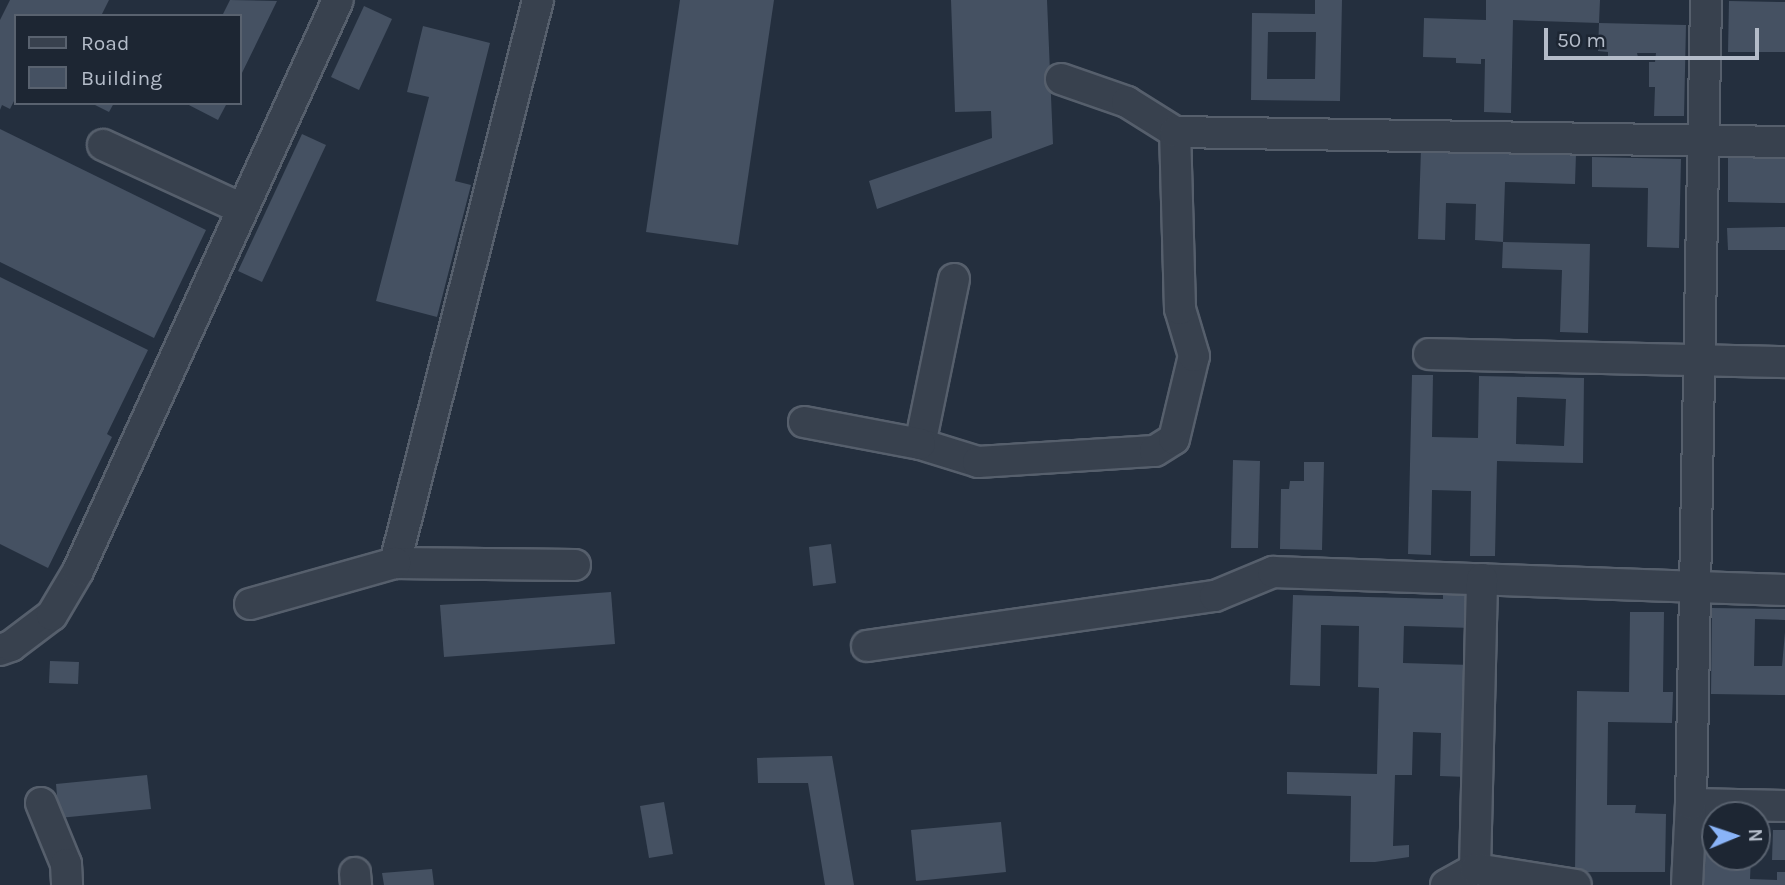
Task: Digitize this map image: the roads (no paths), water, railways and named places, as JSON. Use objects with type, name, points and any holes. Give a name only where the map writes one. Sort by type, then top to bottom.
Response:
[{"type":"street","points":[[0,650],[11,646],[52,615],[78,571],[338,0]]},
{"type":"street","points":[[395,564],[538,0]]},
{"type":"street","points":[[1687,885],[1696,588],[1706,0]]},
{"type":"street","points":[[1061,79],[1127,102],[1175,132],[1785,142]]},
{"type":"street","points":[[804,422],[920,444],[978,462],[1155,451],[1174,439],[1194,356],[1180,309],[1175,132]]},
{"type":"street","points":[[103,145],[242,209]]},
{"type":"street","points":[[920,444],[954,279]]},
{"type":"street","points":[[1429,354],[1785,362]]},
{"type":"street","points":[[250,604],[395,564],[575,565]]},
{"type":"street","points":[[867,646],[1215,596],[1273,572],[1785,590]]},
{"type":"street","points":[[1475,869],[1482,579]]},
{"type":"street","points":[[41,803],[66,864],[67,885]]},
{"type":"street","points":[[1691,804],[1785,806]]},
{"type":"street","points":[[1446,885],[1475,869],[1577,885]]}]
